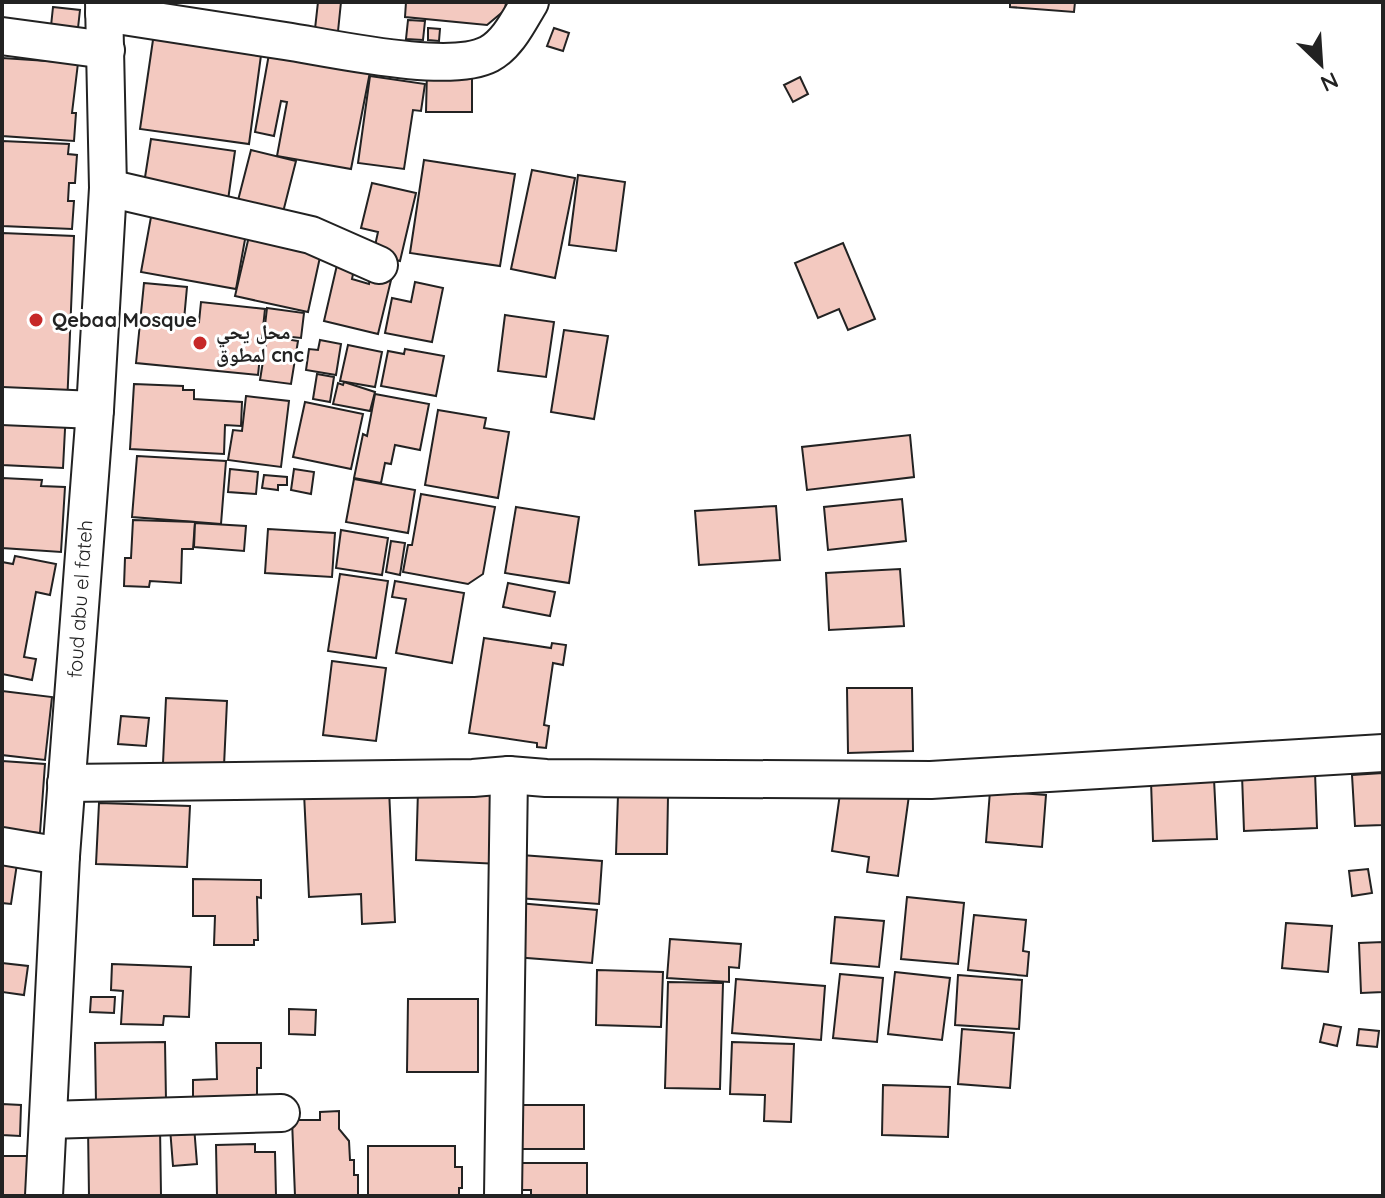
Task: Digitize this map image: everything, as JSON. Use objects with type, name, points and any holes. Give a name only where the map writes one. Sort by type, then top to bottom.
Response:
[{"type":"street","points":[[104,7],[388,57],[440,61],[472,60],[490,54],[504,42],[530,2]]},
{"type":"street","name":"foud abu el fateh","points":[[44,1196],[61,856],[95,410],[108,188],[104,7]]},
{"type":"street","points":[[2,36],[106,50]]},
{"type":"street","points":[[108,188],[311,235],[379,265]]},
{"type":"street","points":[[2,406],[95,410]]},
{"type":"street","points":[[66,783],[509,775],[546,778],[931,780],[1383,753]]},
{"type":"street","points":[[503,1196],[509,775]]},
{"type":"street","points":[[2,846],[61,856]]},
{"type":"street","points":[[48,1120],[281,1113]]},
{"type":"building","points":[[318,2],[341,2],[337,41],[314,38]]},
{"type":"building","points":[[406,2],[506,2],[505,10],[487,25],[405,17]]},
{"type":"building","points":[[1010,2],[1075,2],[1074,12],[1010,7]]},
{"type":"building","points":[[53,7],[80,10],[78,28],[51,26]]},
{"type":"building","points":[[408,20],[425,21],[423,40],[406,39]]},
{"type":"building","points":[[428,28],[440,29],[439,41],[428,40]]},
{"type":"building","points":[[554,28],[569,33],[563,51],[547,46]]},
{"type":"building","points":[[154,33],[262,48],[249,144],[140,129]]},
{"type":"building","points":[[269,54],[370,72],[351,169],[277,156],[287,102],[281,101],[274,136],[255,132]]},
{"type":"building","points":[[2,58],[78,63],[72,113],[76,113],[74,141],[2,136]]},
{"type":"building","points":[[427,71],[472,71],[472,112],[426,112]]},
{"type":"building","points":[[370,76],[425,84],[421,111],[413,110],[404,169],[358,163]]},
{"type":"building","points":[[800,77],[808,94],[793,102],[784,85]]},
{"type":"building","points":[[151,139],[235,151],[227,207],[143,190]]},
{"type":"building","points":[[2,141],[69,144],[68,154],[77,155],[75,183],[69,183],[68,201],[74,201],[72,229],[2,226]]},
{"type":"building","points":[[251,150],[296,161],[280,224],[235,212]]},
{"type":"building","points":[[424,160],[515,174],[500,266],[410,253]]},
{"type":"building","points":[[532,170],[575,178],[555,278],[511,269]]},
{"type":"building","points":[[578,175],[625,182],[616,251],[569,245]]},
{"type":"building","points":[[372,183],[416,193],[400,261],[373,255],[378,232],[361,228]]},
{"type":"building","points":[[153,206],[248,223],[236,289],[141,272]]},
{"type":"building","points":[[250,232],[322,248],[308,312],[235,296]]},
{"type":"building","name":"Qebaa Mosque","points":[[2,233],[74,236],[67,407],[2,405]]},
{"type":"building","points":[[843,243],[875,319],[848,330],[839,309],[818,318],[795,263]]},
{"type":"building","points":[[337,265],[354,269],[352,279],[369,284],[371,271],[392,276],[378,334],[324,321]]},
{"type":"building","points":[[415,282],[443,288],[432,342],[385,333],[392,298],[411,302]]},
{"type":"building","name":"محل يحي لمطوق cnc","points":[[144,283],[187,287],[184,320],[199,322],[201,302],[265,309],[258,375],[136,363]]},
{"type":"building","points":[[267,308],[304,313],[301,338],[264,334]]},
{"type":"building","points":[[505,315],[554,322],[546,377],[498,371]]},
{"type":"building","points":[[564,330],[608,336],[594,419],[551,412]]},
{"type":"building","points":[[267,336],[298,341],[291,384],[260,380]]},
{"type":"building","points":[[320,340],[341,344],[336,375],[306,370],[309,349],[318,350]]},
{"type":"building","points":[[348,345],[382,352],[375,387],[340,381]]},
{"type":"building","points":[[405,349],[444,356],[436,396],[381,386],[388,351],[404,354]]},
{"type":"building","points":[[317,374],[334,377],[330,402],[313,399]]},
{"type":"building","points":[[344,382],[375,392],[370,411],[333,404],[338,383],[343,385]]},
{"type":"building","points":[[134,384],[183,386],[183,390],[194,390],[194,399],[242,402],[241,426],[225,425],[224,454],[130,449]]},
{"type":"building","points":[[375,394],[429,404],[420,450],[395,445],[391,464],[385,463],[381,483],[354,478],[363,434],[367,436]]},
{"type":"building","points":[[246,396],[289,401],[281,467],[228,460],[233,430],[242,431]]},
{"type":"building","points":[[305,402],[363,414],[351,469],[293,457]]},
{"type":"building","points":[[2,407],[66,410],[63,468],[2,465]]},
{"type":"building","points":[[438,410],[486,418],[484,428],[509,432],[498,498],[425,485]]},
{"type":"building","points":[[910,435],[914,477],[807,490],[802,447]]},
{"type":"building","points":[[137,456],[226,461],[221,524],[132,517]]},
{"type":"building","points":[[230,469],[258,472],[256,494],[228,492]]},
{"type":"building","points":[[294,469],[314,472],[311,494],[291,490]]},
{"type":"building","points":[[264,475],[287,477],[287,485],[278,485],[278,490],[262,488]]},
{"type":"building","points":[[2,478],[42,480],[41,486],[65,487],[61,552],[2,548]]},
{"type":"building","points":[[354,479],[415,490],[408,533],[346,522]]},
{"type":"building","points":[[421,494],[495,507],[483,574],[468,584],[403,572],[408,545],[412,545]]},
{"type":"building","points":[[902,499],[906,541],[828,550],[824,507]]},
{"type":"building","points":[[776,506],[780,560],[699,565],[695,511]]},
{"type":"building","points":[[516,507],[579,517],[569,583],[505,573]]},
{"type":"building","points":[[133,520],[195,522],[193,549],[182,549],[181,583],[150,581],[149,587],[124,586],[125,558],[131,558]]},
{"type":"building","points":[[195,523],[246,526],[244,551],[194,547]]},
{"type":"building","points":[[268,529],[335,533],[332,577],[265,573]]},
{"type":"building","points":[[341,530],[388,538],[382,575],[336,568]]},
{"type":"building","points":[[391,541],[405,543],[400,575],[386,572]]},
{"type":"building","points":[[15,556],[56,564],[50,595],[36,592],[24,657],[36,659],[32,680],[2,674],[2,562],[13,564]]},
{"type":"building","points":[[900,569],[904,626],[829,630],[826,573]]},
{"type":"building","points":[[340,574],[388,581],[376,658],[328,651]]},
{"type":"building","points":[[395,581],[464,593],[452,663],[396,653],[406,599],[392,597]]},
{"type":"building","points":[[508,583],[555,592],[550,616],[503,607]]},
{"type":"building","points":[[484,638],[551,648],[552,643],[566,645],[563,665],[553,663],[544,725],[549,726],[546,748],[537,747],[537,743],[469,733]]},
{"type":"building","points":[[332,661],[386,668],[376,741],[323,735]]},
{"type":"building","points":[[847,688],[912,688],[913,751],[848,753]]},
{"type":"building","points":[[2,691],[52,697],[45,760],[2,755]]},
{"type":"building","points":[[166,698],[227,701],[224,766],[163,763]]},
{"type":"building","points":[[121,716],[149,718],[146,746],[118,744]]},
{"type":"building","points":[[2,761],[45,764],[40,833],[2,830]]},
{"type":"building","points":[[1315,772],[1317,828],[1244,831],[1242,775]]},
{"type":"building","points":[[1383,773],[1383,825],[1355,826],[1352,775]]},
{"type":"building","points":[[842,779],[910,788],[898,876],[867,872],[869,857],[832,851]]},
{"type":"building","points":[[1214,779],[1217,839],[1153,841],[1151,781]]},
{"type":"building","points":[[389,789],[395,922],[362,924],[361,894],[309,897],[304,793]]},
{"type":"building","points":[[418,790],[503,793],[500,864],[416,860]]},
{"type":"building","points":[[990,791],[1046,795],[1042,847],[986,842]]},
{"type":"building","points":[[618,795],[668,796],[667,854],[616,854]]},
{"type":"building","points":[[99,803],[190,806],[187,867],[96,864]]},
{"type":"building","points":[[2,855],[18,857],[11,904],[2,903]]},
{"type":"building","points":[[521,855],[602,861],[599,904],[518,898]]},
{"type":"building","points":[[1368,869],[1372,893],[1352,896],[1349,871]]},
{"type":"building","points":[[193,879],[261,880],[261,898],[257,897],[258,940],[254,940],[254,945],[214,945],[215,916],[193,916]]},
{"type":"building","points":[[907,897],[964,903],[958,964],[901,959]]},
{"type":"building","points":[[518,903],[597,910],[592,963],[514,957]]},
{"type":"building","points":[[974,915],[1026,920],[1023,951],[1029,952],[1027,976],[968,970]]},
{"type":"building","points":[[835,917],[884,921],[879,967],[831,963]]},
{"type":"building","points":[[1286,923],[1332,926],[1328,972],[1282,968]]},
{"type":"building","points":[[670,939],[741,944],[739,968],[729,967],[729,982],[667,978]]},
{"type":"building","points":[[1383,942],[1383,992],[1361,993],[1359,943]]},
{"type":"building","points":[[2,963],[28,966],[24,995],[2,992]]},
{"type":"building","points":[[112,964],[191,967],[189,1017],[164,1016],[163,1025],[121,1024],[123,991],[111,990]]},
{"type":"building","points":[[597,970],[663,972],[661,1027],[596,1025]]},
{"type":"building","points":[[895,972],[950,978],[942,1040],[888,1034]]},
{"type":"building","points":[[840,974],[883,978],[877,1042],[833,1038]]},
{"type":"building","points":[[958,975],[1022,980],[1019,1029],[955,1025]]},
{"type":"building","points":[[736,979],[825,986],[821,1040],[732,1033]]},
{"type":"building","points":[[668,982],[723,983],[720,1089],[665,1088]]},
{"type":"building","points":[[91,997],[115,997],[114,1013],[90,1012]]},
{"type":"building","points":[[408,999],[478,999],[478,1072],[407,1072]]},
{"type":"building","points":[[289,1009],[316,1010],[315,1035],[289,1034]]},
{"type":"building","points":[[1324,1024],[1341,1027],[1337,1046],[1320,1042]]},
{"type":"building","points":[[962,1029],[1014,1033],[1010,1088],[958,1084]]},
{"type":"building","points":[[1359,1029],[1379,1031],[1377,1047],[1357,1045]]},
{"type":"building","points":[[165,1042],[166,1101],[96,1103],[95,1043]]},
{"type":"building","points":[[732,1042],[794,1044],[791,1122],[764,1121],[765,1095],[730,1094]]},
{"type":"building","points":[[216,1043],[261,1043],[257,1097],[193,1098],[193,1080],[217,1079]]},
{"type":"building","points":[[883,1085],[950,1087],[948,1137],[882,1135]]},
{"type":"building","points":[[2,1104],[21,1105],[20,1136],[2,1135]]},
{"type":"building","points":[[509,1105],[584,1105],[584,1149],[509,1149]]},
{"type":"building","points":[[339,1111],[339,1129],[349,1141],[350,1160],[354,1160],[354,1175],[358,1175],[358,1196],[295,1196],[292,1120],[320,1120],[320,1112]]},
{"type":"building","points":[[160,1126],[161,1196],[89,1196],[88,1127]]},
{"type":"building","points":[[194,1126],[197,1164],[173,1166],[170,1128]]},
{"type":"building","points":[[255,1144],[255,1152],[275,1152],[276,1196],[217,1196],[216,1145]]},
{"type":"building","points":[[368,1146],[455,1146],[455,1167],[462,1167],[459,1196],[368,1196]]},
{"type":"building","points":[[2,1156],[30,1156],[30,1196],[2,1196]]},
{"type":"building","points":[[520,1163],[587,1163],[587,1196],[531,1196],[531,1190],[520,1190]]},
{"type":"place","name":"Qebaa Mosque","points":[[36,320]]},
{"type":"place","name":"محل يحي لمطوق cnc","points":[[200,343]]}]
